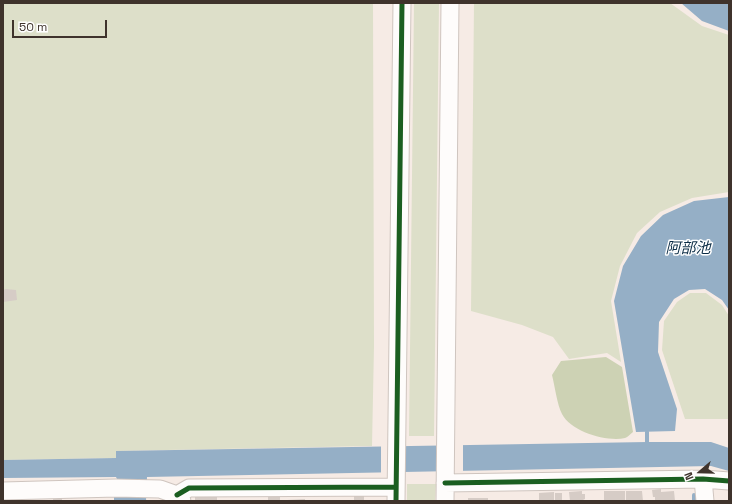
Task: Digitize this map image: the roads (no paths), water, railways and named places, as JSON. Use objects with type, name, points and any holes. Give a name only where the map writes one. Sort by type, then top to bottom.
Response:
[{"type":"street","points":[[3,491],[109,493],[160,489],[179,498],[189,488],[316,494],[396,489],[402,3]]},
{"type":"street","points":[[445,501],[450,3]]},
{"type":"street","points":[[445,480],[704,479],[729,481]]},
{"type":"street","points":[[704,479],[705,501]]},
{"type":"water","points":[[681,3],[729,3],[729,31],[702,21]]},
{"type":"water","name":"阿部池","points":[[729,197],[729,310],[722,300],[705,289],[689,290],[674,299],[659,322],[658,352],[677,409],[675,431],[636,432],[614,301],[623,266],[641,236],[663,215],[694,201]]},
{"type":"water","points":[[711,442],[729,448],[729,471],[711,466],[147,477],[146,501],[114,501],[116,477],[3,478],[3,460],[116,458],[116,451]]},
{"type":"waterway","points":[[647,432],[647,447]]},
{"type":"waterway","points":[[694,495],[694,501]]}]
